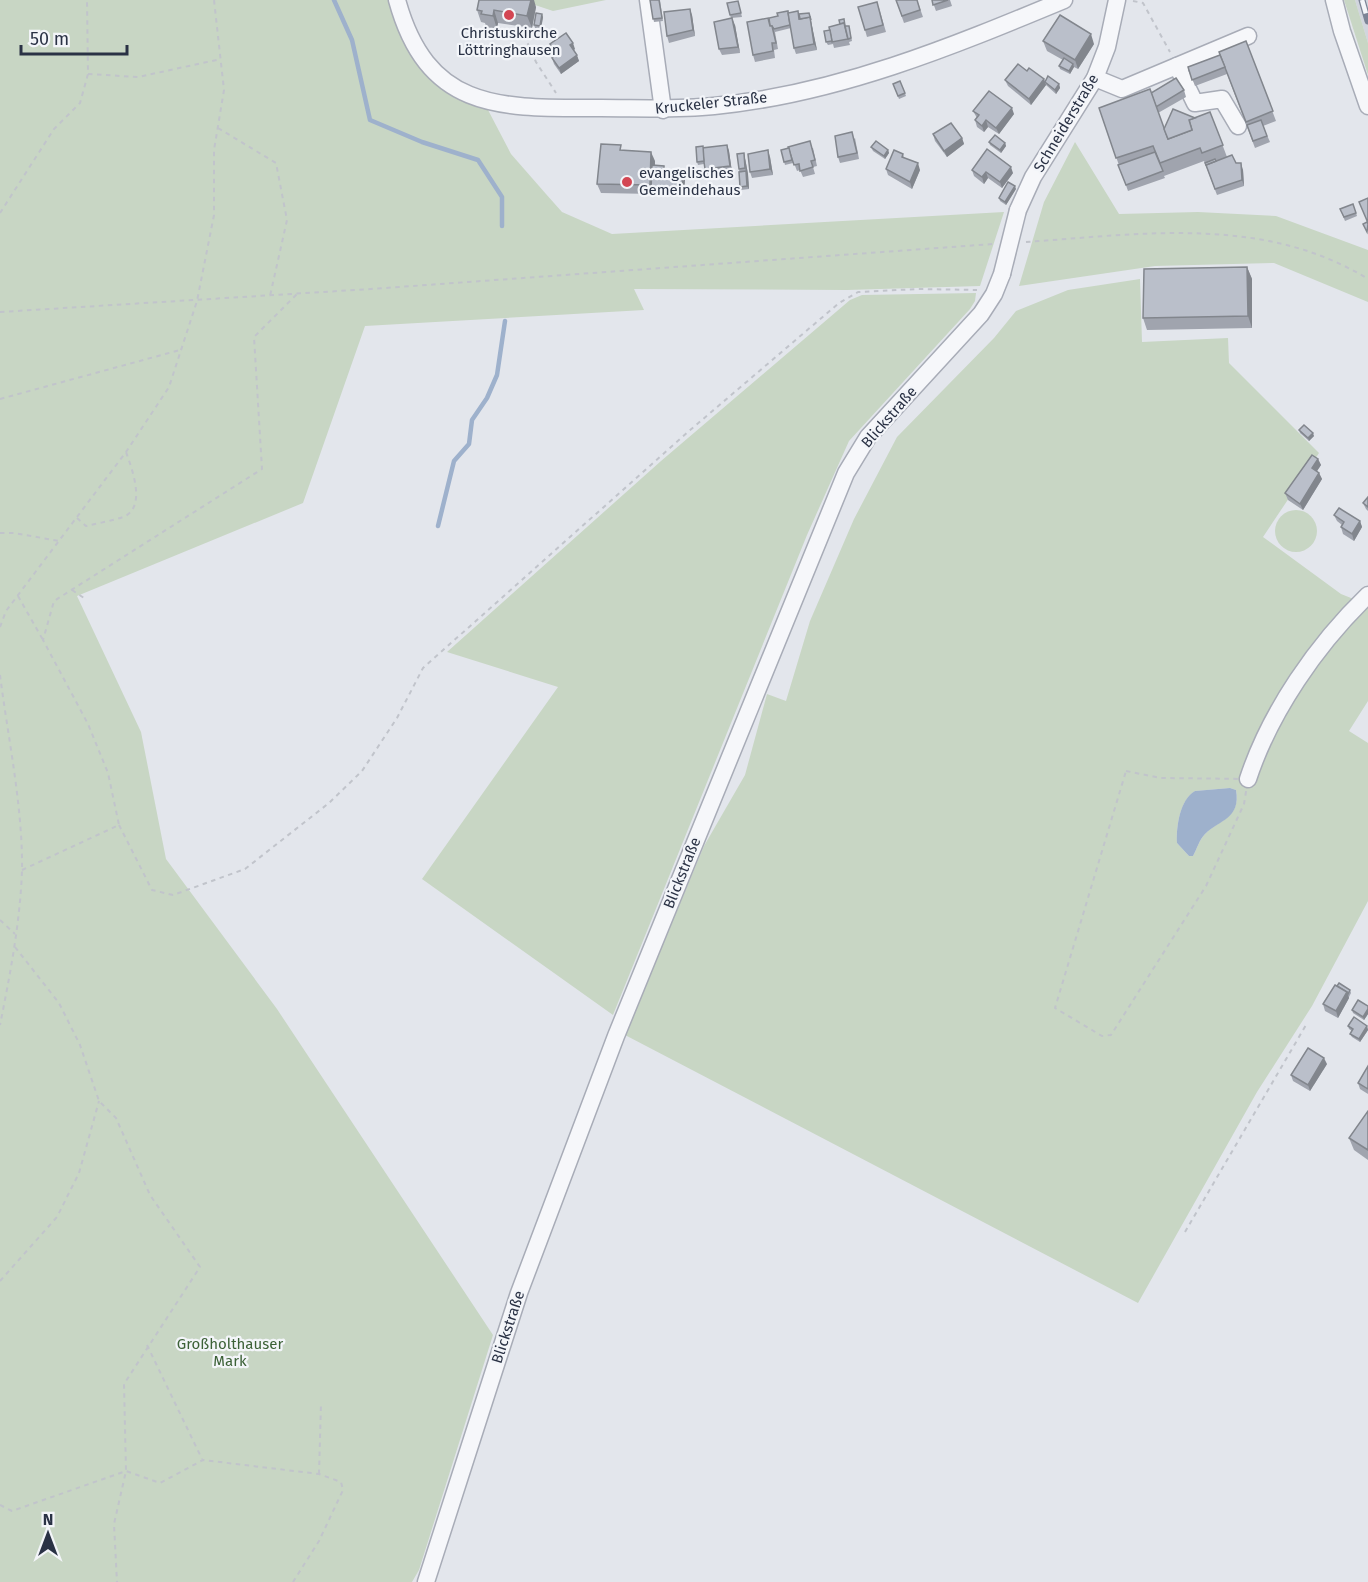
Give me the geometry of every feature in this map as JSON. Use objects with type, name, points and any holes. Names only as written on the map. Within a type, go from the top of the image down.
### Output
[{"type":"street","name":"Kruckeler Straße","points":[[397,0],[410,38],[422,59],[434,73],[457,90],[484,102],[562,108],[663,110],[765,99],[888,69],[1064,0]]},
{"type":"street","points":[[648,0],[663,110]]},
{"type":"street","name":"Schneiderstraße","points":[[1018,210],[1034,177],[1095,78],[1107,46],[1117,0]]},
{"type":"street","points":[[1334,0],[1342,31],[1368,106]]},
{"type":"street","points":[[1095,78],[1122,89],[1248,36]]},
{"type":"street","points":[[1177,66],[1195,103],[1222,99],[1238,126]]},
{"type":"street","name":"Blickstraße","points":[[426,1582],[519,1293],[561,1181],[633,993],[846,473],[868,437],[970,327],[994,294],[1002,274],[1018,210]]},
{"type":"street","points":[[1248,779],[1254,760],[1276,717],[1301,677],[1341,624],[1368,595]]},
{"type":"path","points":[[0,213],[54,129],[80,103],[88,74],[87,0]]},
{"type":"path","points":[[0,627],[6,611],[126,452],[169,387],[197,301],[214,215],[214,150],[224,90],[214,0]]},
{"type":"path","points":[[1130,0],[1143,3],[1177,66]]},
{"type":"path","points":[[524,35],[536,62],[558,99]]},
{"type":"path","points":[[88,74],[138,77],[221,59]]},
{"type":"path","points":[[218,128],[276,163],[287,220],[270,296]]},
{"type":"path","points":[[1021,242],[1188,231],[1263,238],[1314,252],[1368,279]]},
{"type":"path","points":[[0,312],[197,301],[998,244]]},
{"type":"path","points":[[18,596],[88,724],[108,773],[119,825],[152,890],[172,895],[245,869],[329,803],[362,771],[397,717],[423,668],[689,431],[839,303],[858,292],[918,289],[977,290],[994,294]]},
{"type":"path","points":[[43,640],[54,601],[262,469],[254,337],[297,294]]},
{"type":"path","points":[[0,399],[180,350]]},
{"type":"path","points":[[77,518],[86,526],[126,516],[135,505],[135,478],[126,452]]},
{"type":"path","points":[[0,533],[14,533],[59,541]]},
{"type":"path","points":[[72,590],[84,598]]},
{"type":"path","points":[[0,675],[18,818],[22,870],[15,947],[0,1026]]},
{"type":"path","points":[[1126,771],[1161,778],[1248,779],[1244,804],[1206,886],[1111,1035],[1102,1036],[1055,1011],[1126,771]]},
{"type":"path","points":[[22,870],[119,825]]},
{"type":"path","points":[[0,920],[16,936]]},
{"type":"path","points":[[15,947],[59,1003],[80,1045],[99,1101],[116,1118],[150,1195],[200,1268],[147,1345],[124,1384],[126,1471],[114,1524],[117,1582]]},
{"type":"path","points":[[1185,1232],[1306,1025]]},
{"type":"path","points":[[0,1281],[57,1217],[79,1173],[99,1101]]},
{"type":"path","points":[[147,1345],[203,1460]]},
{"type":"path","points":[[319,1474],[321,1403]]},
{"type":"path","points":[[0,1505],[12,1511],[126,1471],[160,1484],[203,1460],[319,1474],[341,1482],[344,1490],[319,1541],[293,1582]]},
{"type":"shaded area","points":[[1355,0],[1368,0],[1368,43]]},
{"type":"green space","name":"Großholthauser Mark","points":[[0,0],[393,0],[406,39],[487,108],[511,154],[562,212],[612,234],[1004,212],[980,286],[847,290],[634,289],[644,310],[365,326],[303,503],[77,596],[141,732],[166,859],[277,1009],[493,1335],[419,1570],[412,1582],[0,1582]]},
{"type":"green space","points":[[520,0],[606,0],[553,11]]},
{"type":"green space","points":[[1344,0],[1355,0],[1368,43],[1368,75]]},
{"type":"green space","points":[[1075,142],[1119,214],[1198,212],[1276,216],[1368,250],[1368,302],[1274,263],[1155,266],[1019,286],[1044,202]]},
{"type":"green space","points":[[1140,279],[1142,342],[1228,338],[1229,363],[1319,453],[1263,537],[1341,594],[1356,600],[1368,599],[1368,701],[1349,731],[1368,743],[1368,901],[1312,1006],[1257,1092],[1138,1303],[625,1035],[704,846],[745,775],[767,694],[786,701],[810,621],[854,519],[897,437],[994,338],[1016,311],[1068,290]],"holes":[[[1230,788],[1236,790],[1237,799],[1232,813],[1205,834],[1193,856],[1189,856],[1177,843],[1177,829],[1182,807],[1190,795],[1195,791]]]},
{"type":"green space","points":[[976,293],[975,301],[970,309],[849,441],[807,535],[613,1015],[422,879],[558,687],[447,652],[661,461],[850,300],[862,295]]},
{"type":"green space","points":[[1296,510],[1311,516],[1317,531],[1311,546],[1296,552],[1281,546],[1275,531],[1281,516]]},
{"type":"water","points":[[1230,788],[1236,790],[1237,800],[1232,813],[1205,834],[1193,856],[1189,856],[1177,843],[1178,822],[1186,800],[1195,791]]},
{"type":"building","points":[[479,0],[531,0],[527,16],[494,10],[493,16],[481,14],[482,11],[477,10]]},
{"type":"building","points":[[650,0],[659,0],[662,18],[653,19]]},
{"type":"building","points":[[896,0],[917,0],[920,10],[902,16]]},
{"type":"building","points":[[932,0],[948,0],[933,5]]},
{"type":"building","points":[[738,1],[741,13],[730,15],[727,3]]},
{"type":"building","points":[[877,2],[883,25],[865,30],[858,7]]},
{"type":"building","points":[[690,9],[693,30],[667,36],[664,12]]},
{"type":"building","points":[[788,11],[790,25],[774,29],[770,26],[769,18],[778,16],[777,13]]},
{"type":"building","points":[[798,11],[799,19],[810,17],[814,44],[794,48],[788,13]]},
{"type":"building","points":[[536,13],[542,14],[540,26],[534,25]]},
{"type":"building","points":[[809,13],[811,20],[810,17],[800,19],[799,14]]},
{"type":"building","points":[[1060,15],[1091,34],[1075,60],[1043,41]]},
{"type":"building","points":[[732,18],[738,47],[719,49],[714,22]]},
{"type":"building","points":[[768,18],[776,43],[772,43],[773,51],[753,55],[747,22]]},
{"type":"building","points":[[844,23],[848,39],[832,42],[829,27]]},
{"type":"building","points":[[845,26],[849,26],[851,38],[848,39]]},
{"type":"building","points":[[830,30],[832,41],[826,42],[824,31]]},
{"type":"building","points":[[566,33],[577,55],[559,68],[552,58],[557,54],[550,44]]},
{"type":"building","points":[[1246,41],[1273,111],[1246,122],[1219,52]]},
{"type":"building","points":[[1220,55],[1225,67],[1192,80],[1188,67]]},
{"type":"building","points":[[1064,58],[1073,64],[1069,71],[1059,66]]},
{"type":"building","points":[[1018,64],[1027,71],[1029,68],[1044,79],[1029,99],[1005,80]]},
{"type":"building","points":[[1048,76],[1059,84],[1055,90],[1045,82]]},
{"type":"building","points":[[1176,78],[1184,90],[1156,107],[1151,93]]},
{"type":"building","points":[[900,81],[905,93],[898,96],[893,84]]},
{"type":"building","points":[[1150,89],[1168,139],[1192,130],[1189,120],[1210,112],[1223,145],[1202,153],[1200,148],[1160,163],[1153,146],[1116,158],[1099,108]]},
{"type":"building","points":[[989,91],[1012,108],[996,128],[986,120],[982,126],[975,120],[979,115],[973,111]]},
{"type":"building","points":[[1173,109],[1195,118],[1189,120],[1192,130],[1168,139],[1164,129]]},
{"type":"building","points":[[1261,120],[1267,136],[1253,141],[1247,125]]},
{"type":"building","points":[[951,123],[962,138],[944,151],[933,134]]},
{"type":"building","points":[[852,132],[857,153],[838,157],[835,136]]},
{"type":"building","points":[[995,135],[1005,143],[1000,150],[989,142]]},
{"type":"building","points":[[810,141],[815,160],[811,161],[813,167],[800,171],[799,164],[794,165],[788,147]]},
{"type":"building","points":[[876,141],[888,150],[884,156],[871,147]]},
{"type":"building","name":"evangelisches Gemeindehaus","points":[[601,144],[621,145],[620,150],[651,152],[650,185],[597,184]]},
{"type":"building","points":[[727,145],[730,166],[705,169],[702,148]]},
{"type":"building","points":[[703,146],[704,161],[697,162],[696,147]]},
{"type":"building","points":[[789,148],[792,160],[784,162],[781,150]]},
{"type":"building","points":[[987,149],[1011,167],[1000,182],[986,172],[982,177],[972,170]]},
{"type":"building","points":[[768,150],[770,169],[750,172],[748,154]]},
{"type":"building","points":[[894,150],[903,154],[902,157],[918,163],[910,182],[886,169]]},
{"type":"building","points":[[1155,152],[1163,171],[1126,185],[1118,165]]},
{"type":"building","points":[[744,153],[745,168],[739,169],[737,154]]},
{"type":"building","points":[[1232,155],[1236,163],[1241,163],[1242,180],[1215,189],[1206,165]]},
{"type":"building","points":[[1215,159],[1216,161],[1206,165],[1205,163]]},
{"type":"building","points":[[652,165],[664,166],[664,172],[683,172],[682,190],[651,189]]},
{"type":"building","points":[[746,171],[747,186],[740,187],[739,172]]},
{"type":"building","points":[[1008,182],[1015,186],[1005,202],[999,198]]},
{"type":"building","points":[[1368,198],[1368,223],[1359,202]]},
{"type":"building","points":[[1353,204],[1356,213],[1344,217],[1340,209]]},
{"type":"building","points":[[1367,222],[1368,224],[1367,232],[1363,224]]},
{"type":"building","points":[[1247,267],[1248,316],[1143,318],[1144,269]]},
{"type":"building","points":[[1304,425],[1313,433],[1308,438],[1299,430]]},
{"type":"building","points":[[1312,455],[1318,459],[1312,468],[1319,473],[1300,504],[1285,493]]},
{"type":"building","points":[[1368,497],[1368,507],[1363,503]]},
{"type":"building","points":[[1339,508],[1360,521],[1352,534],[1341,527],[1344,522],[1334,515]]},
{"type":"building","points":[[1339,983],[1350,990],[1348,994],[1337,986]]},
{"type":"building","points":[[1335,985],[1347,992],[1336,1011],[1323,1004]]},
{"type":"building","points":[[1358,1000],[1368,1006],[1363,1017],[1352,1010]]},
{"type":"building","points":[[1354,1017],[1367,1026],[1359,1039],[1350,1034],[1353,1029],[1348,1026]]},
{"type":"building","points":[[1308,1048],[1324,1058],[1308,1085],[1291,1075]]},
{"type":"building","points":[[1368,1066],[1368,1089],[1358,1083]]},
{"type":"building","points":[[1368,1111],[1368,1150],[1349,1138]]},
{"type":"waterway","points":[[334,0],[352,40],[370,120],[422,142],[478,160],[502,197],[502,226]]},
{"type":"waterway","points":[[438,526],[454,461],[469,444],[472,420],[487,398],[497,375],[505,321]]},
{"type":"railway","points":[[1362,0],[1368,21]]},
{"type":"place","name":"Christuskirche Löttringhausen","points":[[509,15]]},
{"type":"place","name":"evangelisches Gemeindehaus","points":[[627,182]]}]
